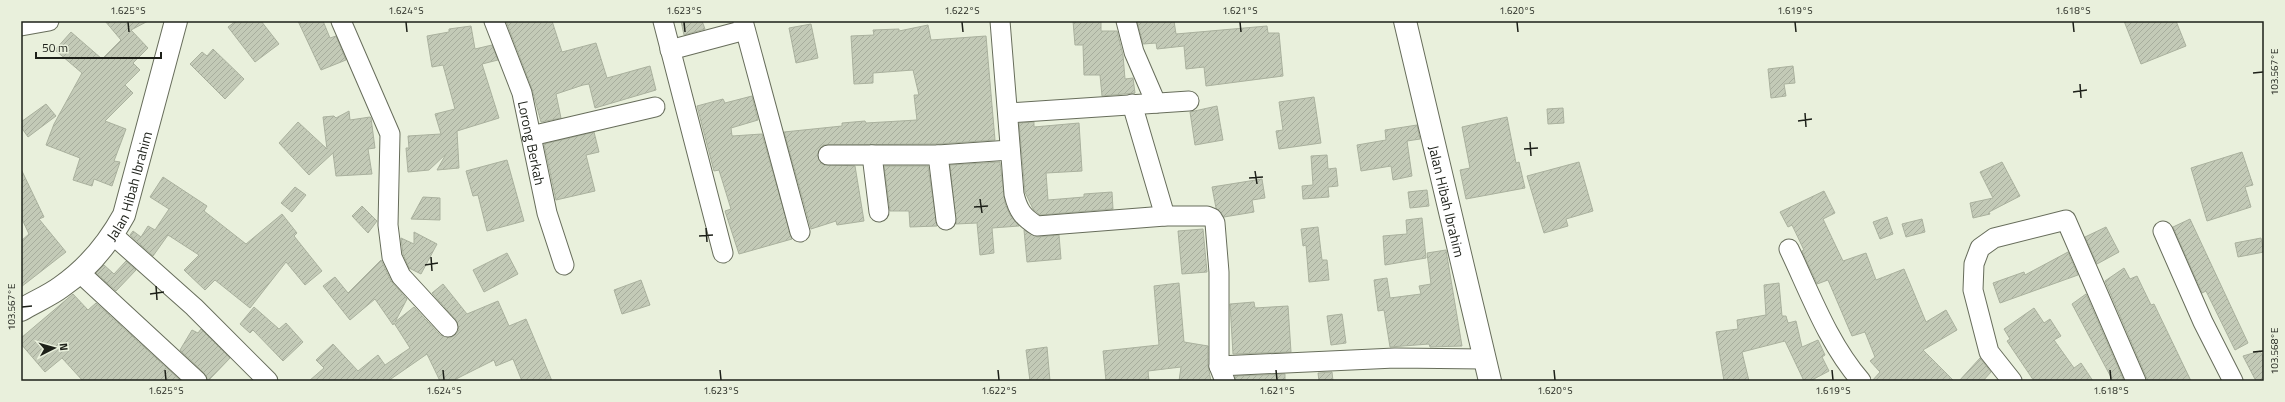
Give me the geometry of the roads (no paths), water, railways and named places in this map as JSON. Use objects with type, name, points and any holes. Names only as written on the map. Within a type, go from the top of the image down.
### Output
[{"type":"street","points":[[21,26],[49,21]]},
{"type":"street","name":"Jalan Hibah Ibrahim","points":[[21,310],[62,287],[79,272],[113,235],[124,216],[176,21]]},
{"type":"street","points":[[341,21],[390,134],[388,225],[392,257],[401,276],[448,327]]},
{"type":"street","name":"Lorong Berkah","points":[[494,21],[522,93],[547,214],[564,265]]},
{"type":"street","points":[[663,21],[723,253]]},
{"type":"street","points":[[1000,21],[1010,150],[1017,207],[1023,218],[1037,226],[1165,216],[1207,216],[1212,218],[1215,223],[1219,272],[1222,374],[1395,358],[1484,359]]},
{"type":"street","points":[[1126,21],[1134,52],[1156,103]]},
{"type":"street","name":"Jalan Hibah Ibrahim","points":[[1406,21],[1490,381]]},
{"type":"street","points":[[670,50],[744,26],[800,232]]},
{"type":"street","points":[[1008,113],[1189,101]]},
{"type":"street","points":[[1132,104],[1165,216]]},
{"type":"street","points":[[531,136],[655,107]]},
{"type":"street","points":[[828,155],[938,155],[1010,150]]},
{"type":"street","points":[[872,155],[879,212]]},
{"type":"street","points":[[938,155],[946,220]]},
{"type":"street","points":[[2012,381],[1988,352],[1972,290],[1974,264],[1980,248],[1994,238],[2066,220],[2136,381]]},
{"type":"street","points":[[2163,231],[2203,322],[2233,381]]},
{"type":"street","points":[[113,235],[194,307],[268,381]]},
{"type":"street","points":[[1789,249],[1831,336],[1849,366],[1861,381]]},
{"type":"street","points":[[79,272],[197,381]]}]
